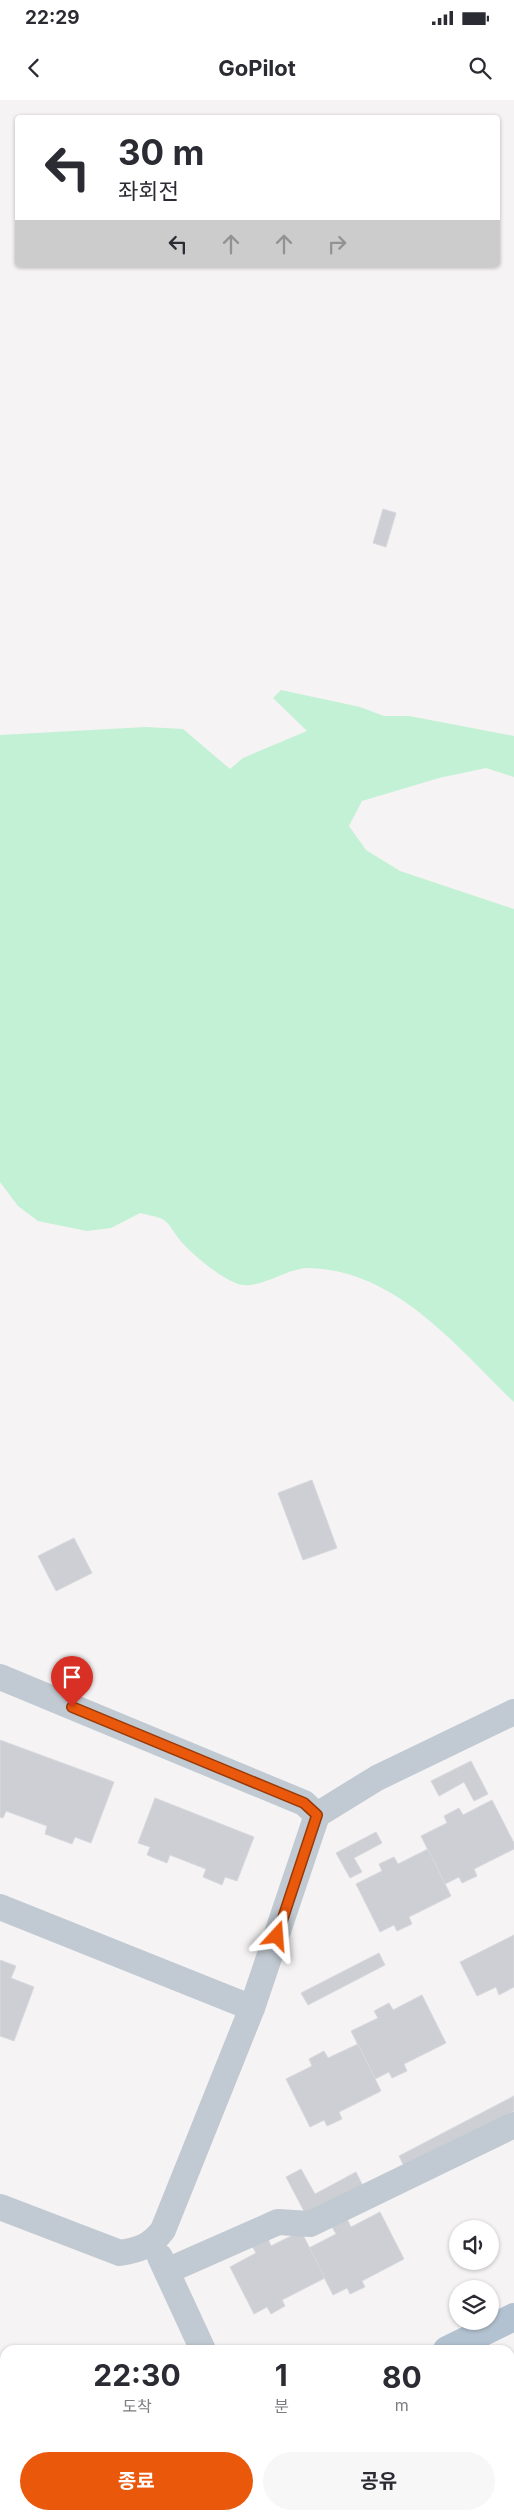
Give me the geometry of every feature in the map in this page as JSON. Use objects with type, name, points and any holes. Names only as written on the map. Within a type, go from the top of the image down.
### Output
[{"type":"main road","points":[[457,2345],[514,2317]]},
{"type":"street","points":[[0,1678],[304,1803],[317,1815]]},
{"type":"street","points":[[0,2208],[120,2253],[137,2250],[154,2243],[166,2221],[252,2008],[317,1815],[377,1778],[514,1712]]},
{"type":"street","points":[[0,1907],[252,2008]]},
{"type":"street","points":[[167,2272],[278,2222],[310,2224],[514,2125]]},
{"type":"street","points":[[154,2243],[201,2345]]},
{"type":"green space","points":[[281,690],[360,707],[384,716],[409,716],[514,736],[514,777],[486,768],[439,778],[362,801],[349,826],[366,850],[400,871],[514,909],[514,1402],[423,1315],[397,1297],[370,1282],[340,1272],[309,1268],[294,1271],[260,1283],[243,1285],[227,1279],[200,1259],[184,1245],[165,1220],[140,1213],[111,1228],[87,1231],[38,1221],[18,1206],[0,1182],[0,735],[146,727],[183,729],[230,769],[243,758],[307,731],[273,698]]},
{"type":"building","points":[[383,509],[396,513],[386,547],[373,543]]},
{"type":"building","points":[[312,1480],[337,1548],[303,1560],[278,1493]]},
{"type":"building","points":[[74,1538],[92,1573],[56,1591],[38,1556]]},
{"type":"building","points":[[0,1740],[114,1782],[91,1843],[75,1837],[72,1844],[45,1834],[47,1826],[6,1811],[3,1818],[0,1817]]},
{"type":"building","points":[[471,1761],[488,1794],[474,1801],[464,1782],[439,1796],[431,1781]]},
{"type":"building","points":[[155,1798],[254,1837],[237,1881],[225,1877],[222,1885],[203,1877],[206,1869],[170,1855],[167,1863],[147,1855],[150,1847],[138,1843]]},
{"type":"building","points":[[492,1800],[514,1843],[514,1849],[474,1869],[477,1876],[462,1883],[459,1877],[445,1884],[421,1836],[447,1823],[444,1816],[459,1808],[463,1815]]},
{"type":"building","points":[[376,1832],[382,1843],[354,1858],[362,1872],[350,1878],[336,1853]]},
{"type":"building","points":[[428,1849],[451,1896],[409,1917],[412,1924],[397,1931],[394,1925],[380,1932],[356,1884],[382,1871],[379,1864],[394,1857],[398,1864]]},
{"type":"building","points":[[514,1935],[514,1987],[499,1995],[496,1987],[477,1996],[460,1962]]},
{"type":"building","points":[[379,1953],[385,1965],[308,2005],[301,1993]]},
{"type":"building","points":[[0,1960],[16,1966],[11,1978],[34,1987],[14,2041],[0,2036]]},
{"type":"building","points":[[422,1995],[446,2043],[404,2064],[407,2071],[392,2078],[389,2072],[375,2079],[351,2031],[378,2018],[374,2011],[389,2003],[393,2010]]},
{"type":"building","points":[[358,2044],[381,2091],[339,2112],[342,2119],[327,2126],[324,2120],[310,2127],[286,2079],[312,2066],[309,2059],[324,2051],[328,2058]]},
{"type":"building","points":[[514,2096],[514,2111],[405,2168],[399,2156]]},
{"type":"building","points":[[301,2169],[315,2194],[356,2172],[363,2186],[306,2215],[286,2177]]},
{"type":"building","points":[[380,2212],[404,2259],[362,2281],[365,2287],[350,2294],[347,2288],[333,2295],[309,2248],[336,2234],[332,2227],[347,2219],[351,2227]]},
{"type":"building","points":[[301,2231],[325,2278],[282,2300],[285,2306],[271,2314],[267,2307],[254,2314],[230,2267],[256,2253],[252,2246],[268,2239],[271,2246]]},
{"type":"route","points":[[72,1707],[304,1803],[317,1815],[277,1936]]}]
